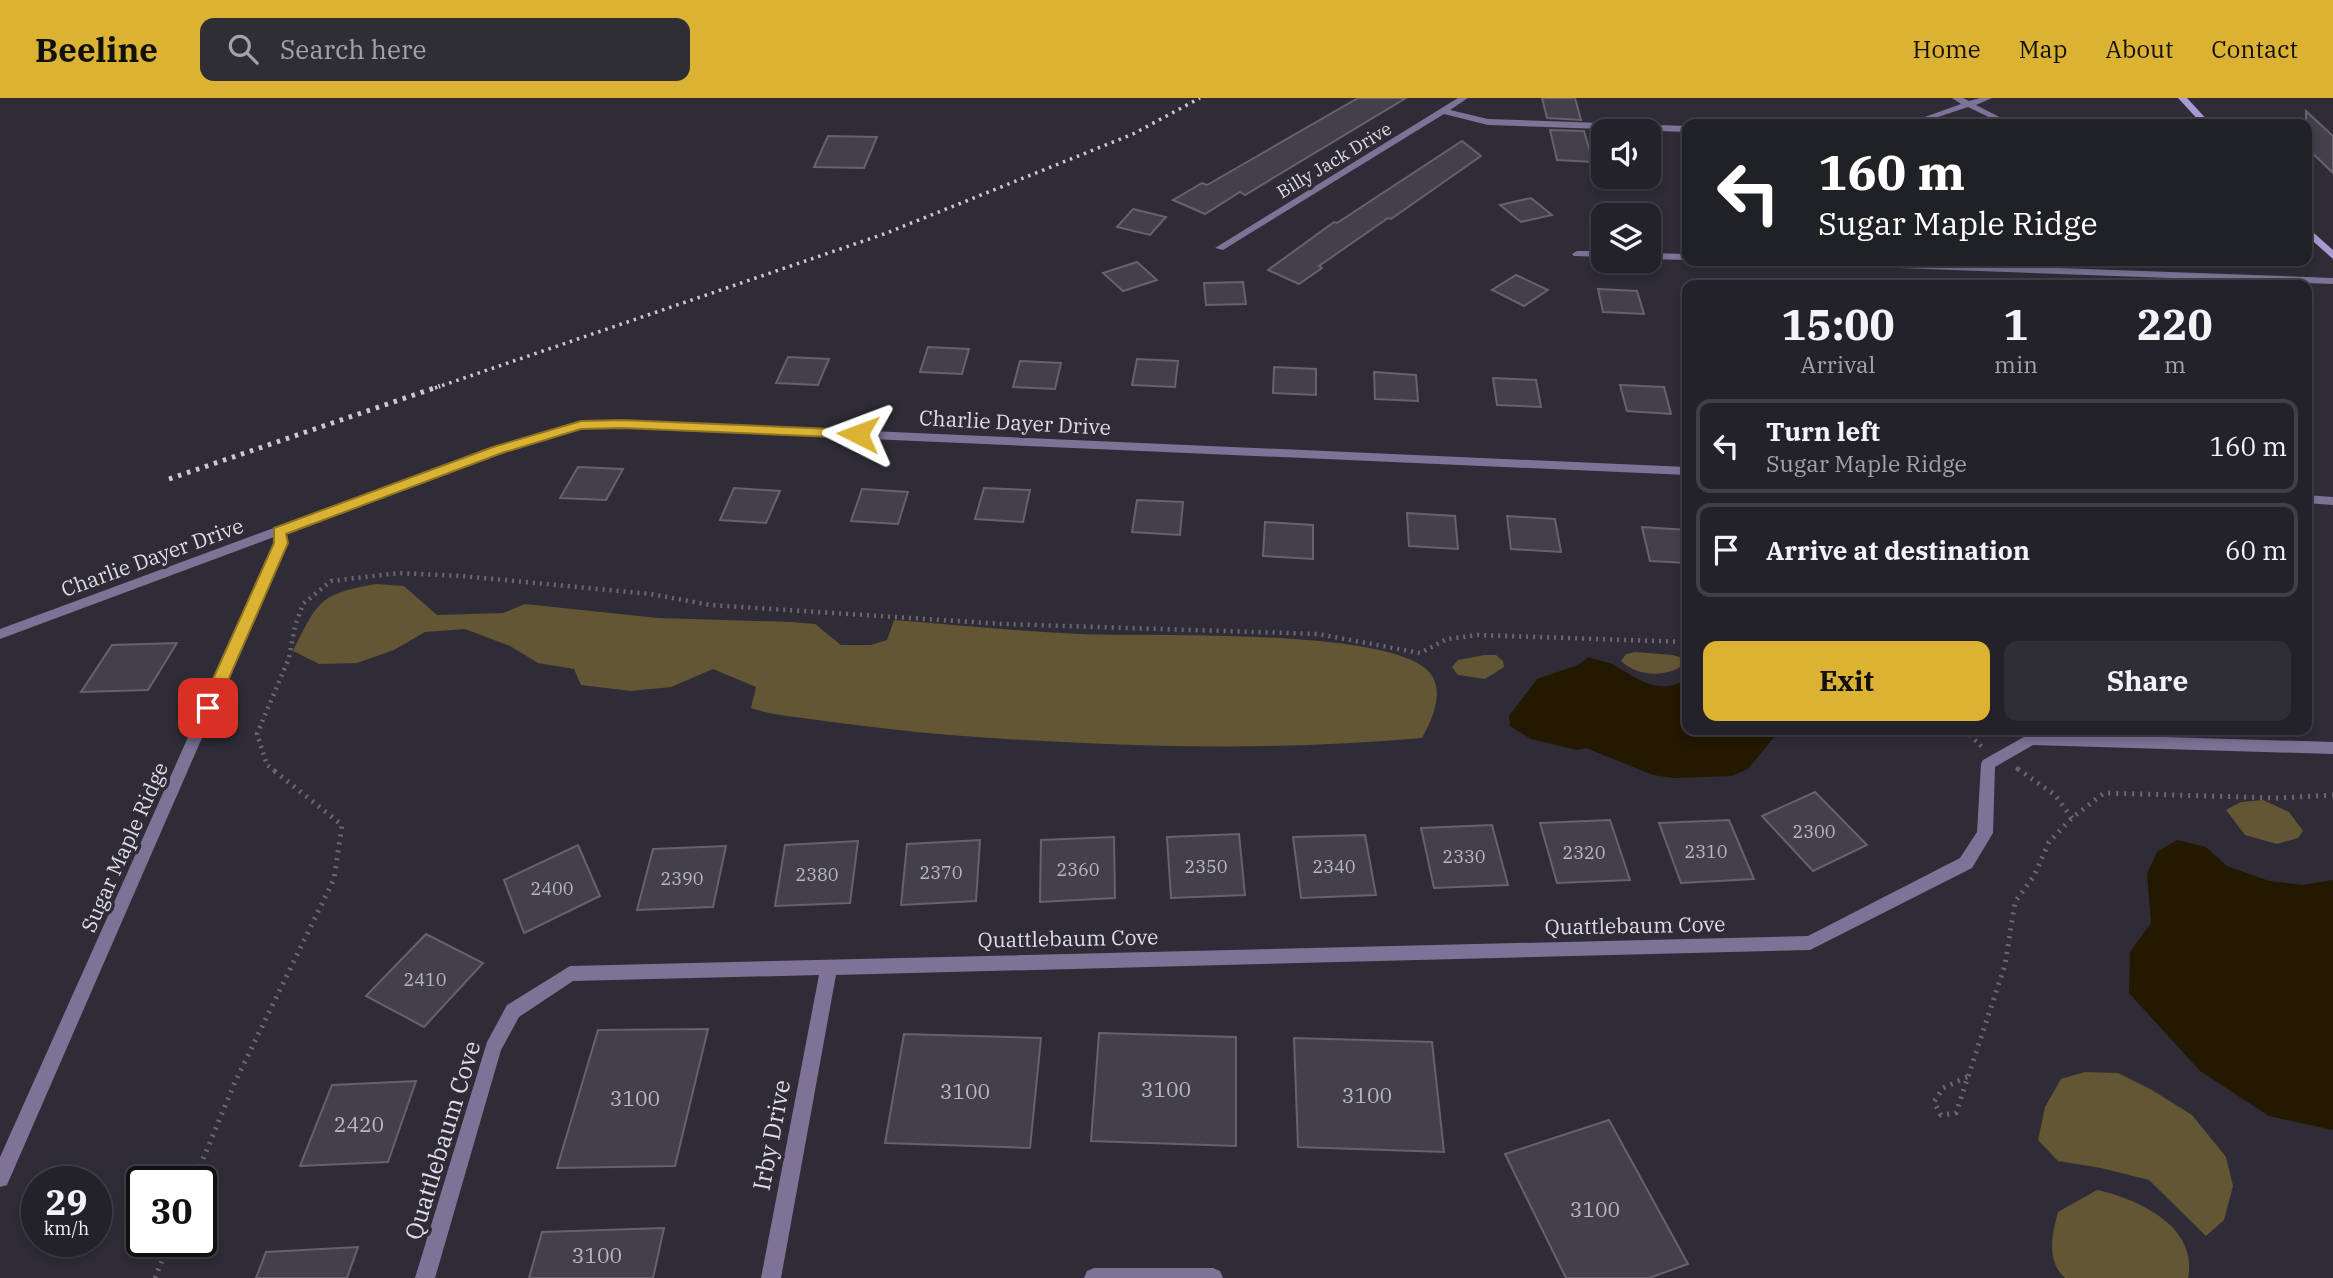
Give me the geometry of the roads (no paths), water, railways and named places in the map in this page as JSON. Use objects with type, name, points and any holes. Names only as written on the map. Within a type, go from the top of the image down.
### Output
[{"type":"street","name":"Billy Jack Drive","points":[[1220,248],[1464,98]]},
{"type":"street","points":[[1955,98],[1999,119]]},
{"type":"street","points":[[1924,119],[1988,98]]},
{"type":"street","points":[[2182,98],[2202,119]]},
{"type":"street","points":[[1444,111],[1488,122],[1682,129]]},
{"type":"street","points":[[2312,235],[2333,256]]},
{"type":"street","points":[[1577,254],[1591,254]]},
{"type":"street","points":[[1661,256],[1682,257]]},
{"type":"street","points":[[1982,266],[2309,280]]},
{"type":"street","points":[[2156,266],[2163,274]]},
{"type":"street","points":[[2312,280],[2333,281]]},
{"type":"street","name":"Charlie Dayer Drive","points":[[0,634],[540,435],[581,425],[608,424],[1682,471]]},
{"type":"street","points":[[2312,499],[2333,500]]},
{"type":"street","name":"Sugar Maple Ridge","points":[[0,1178],[281,543],[279,532]]},
{"type":"street","name":"Quattlebaum Cove","points":[[425,1278],[493,1048],[513,1012],[570,974],[1810,943],[1966,863],[1985,833],[1988,765],[2031,739],[2333,748]]},
{"type":"street","name":"Irby Drive","points":[[771,1278],[829,967]]},
{"type":"street","points":[[1094,1278],[1213,1278]]},
{"type":"railway","points":[[435,388],[884,234],[1133,134],[1200,98]]},
{"type":"railway","points":[[169,479],[440,386]]}]
